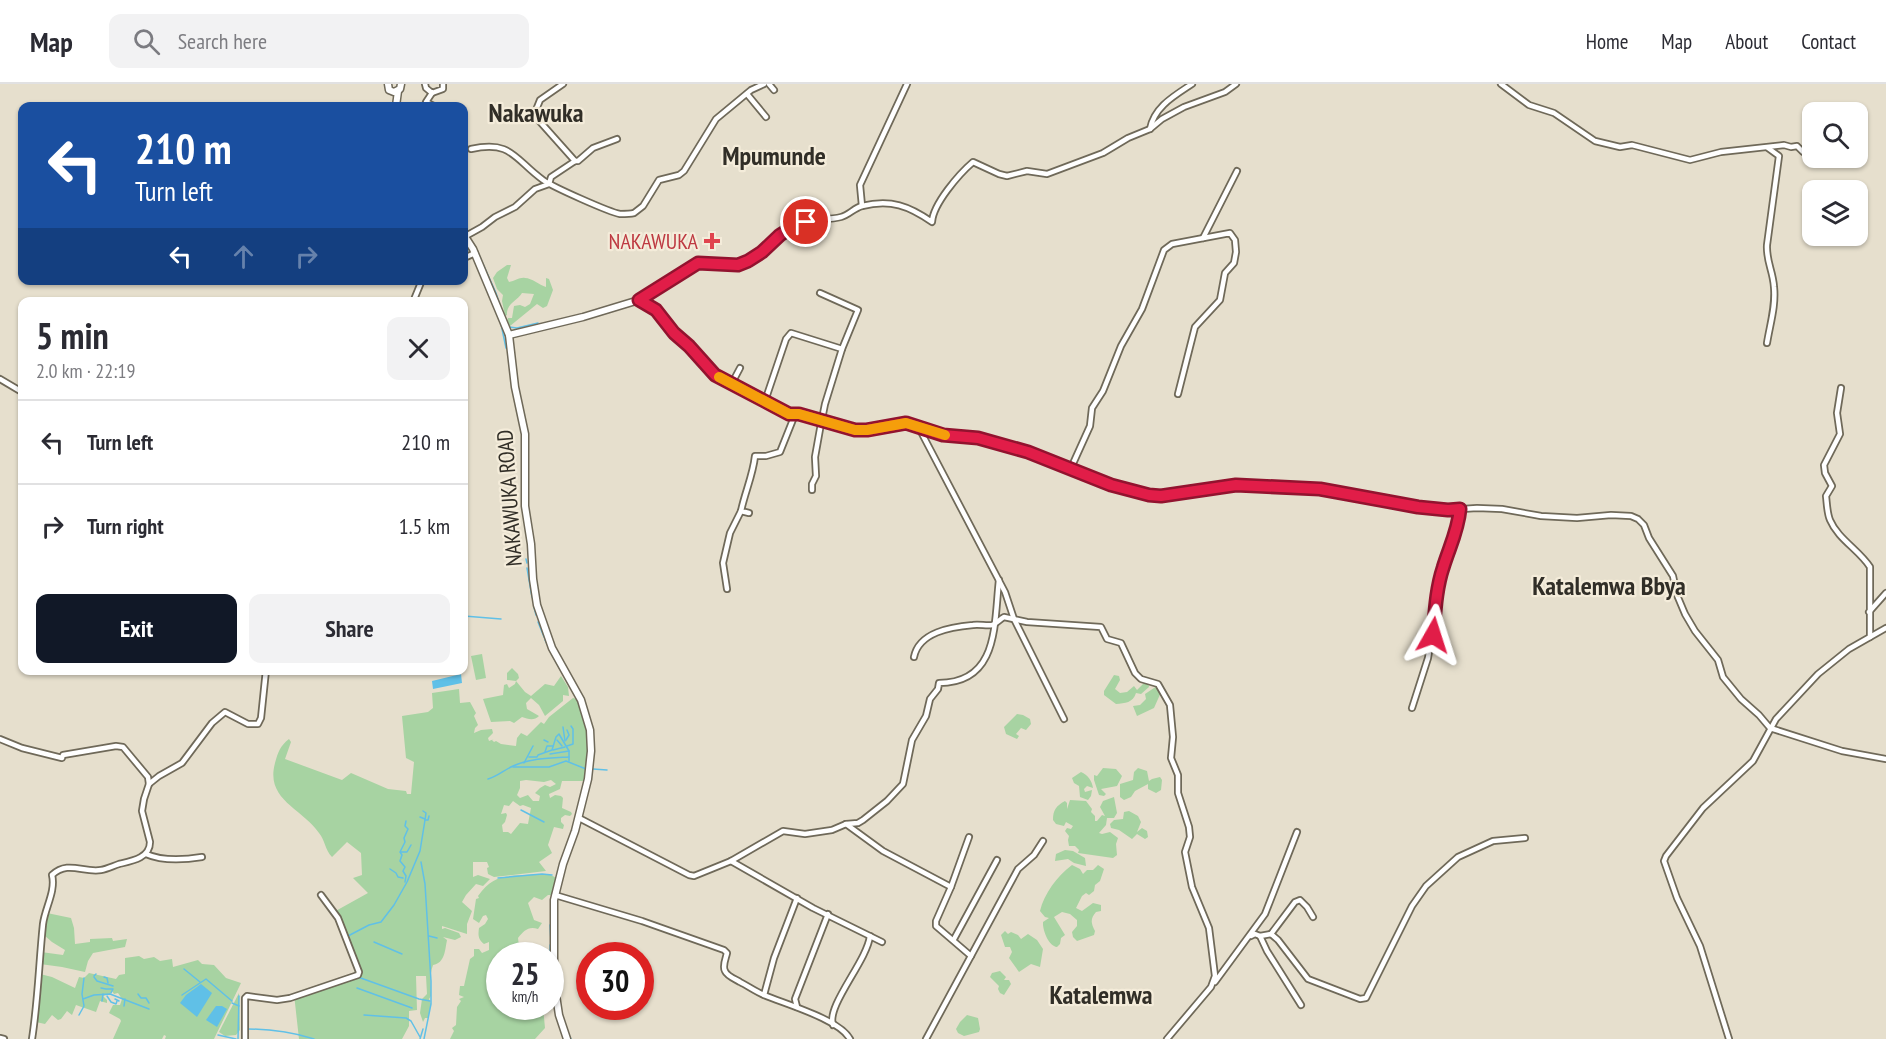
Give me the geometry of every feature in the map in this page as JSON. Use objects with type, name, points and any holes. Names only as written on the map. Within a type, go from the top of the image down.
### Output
[{"type":"main road","points":[[382,84],[392,89],[401,84]]},
{"type":"main road","name":"NAKAWUKA ROAD","points":[[468,242],[475,253],[509,335],[515,387],[525,434],[525,506],[531,544],[532,579],[537,605],[552,648],[581,699],[590,730],[590,763],[579,818],[555,895],[552,926],[553,977],[558,1015],[567,1039]]},
{"type":"main road","points":[[509,335],[583,317],[639,300],[656,310],[674,333],[715,375],[789,414],[799,414],[855,430],[879,429],[897,424],[917,426],[943,435],[978,438],[1000,443],[1071,468],[1111,485],[1149,495],[1161,496],[1236,485]]},
{"type":"street","points":[[425,84],[432,93]]},
{"type":"street","points":[[426,102],[432,93],[443,89],[443,84]]},
{"type":"street","points":[[563,84],[540,100],[534,115],[575,161]]},
{"type":"street","points":[[747,84],[749,92],[766,117]]},
{"type":"street","points":[[471,149],[488,146],[504,148],[549,184],[613,212],[634,213],[643,206],[659,180],[675,177],[684,171],[716,119],[749,92],[764,84]]},
{"type":"street","points":[[770,84],[774,90]]},
{"type":"street","points":[[862,206],[860,184],[907,84]]},
{"type":"street","points":[[1150,129],[1152,118],[1161,107],[1192,84]]},
{"type":"street","points":[[639,300],[698,263],[738,265],[762,252],[780,235],[799,223],[841,217],[862,206],[886,203],[901,205],[913,209],[932,222],[932,214],[941,199],[973,162],[1007,176],[1027,171],[1047,174],[1063,166],[1098,155],[1150,129],[1161,119],[1225,92],[1236,84]]},
{"type":"street","points":[[1501,84],[1529,105],[1554,113],[1595,141],[1620,147],[1632,145],[1690,160],[1721,152],[1784,145],[1797,146],[1802,151]]},
{"type":"street","points":[[549,184],[551,177],[575,161],[579,161],[603,143],[617,139]]},
{"type":"street","points":[[1767,343],[1775,299],[1774,284],[1766,258],[1779,156],[1768,148]]},
{"type":"street","points":[[1203,238],[1237,171]]},
{"type":"street","points":[[468,234],[515,207],[536,189],[549,184]]},
{"type":"street","points":[[1071,468],[1090,426],[1092,408],[1103,391],[1121,346],[1142,309],[1164,250],[1172,244],[1230,233],[1234,240],[1234,263],[1225,273],[1220,300],[1195,327],[1178,394]]},
{"type":"street","points":[[468,256],[475,253]]},
{"type":"street","points":[[812,490],[816,476],[815,457],[822,422],[842,349],[858,310],[820,292]]},
{"type":"street","points":[[765,401],[786,339],[791,333],[842,349]]},
{"type":"street","points":[[731,385],[740,368]]},
{"type":"street","points":[[0,379],[18,390]]},
{"type":"street","points":[[1841,388],[1837,412],[1840,434],[1824,465],[1825,473],[1832,486],[1826,496],[1830,519],[1837,532],[1870,567],[1869,637]]},
{"type":"street","points":[[727,589],[723,563],[730,534],[741,511],[753,473],[755,456],[780,452],[794,417],[789,414]]},
{"type":"street","points":[[917,426],[999,580],[1014,619],[1064,719]]},
{"type":"street","points":[[1236,485],[1320,489],[1418,507],[1448,510],[1502,509],[1541,516],[1577,518],[1631,516],[1644,525],[1673,576],[1677,595],[1685,614],[1718,660],[1723,677],[1770,728],[1842,751],[1886,759]]},
{"type":"street","points":[[1412,708],[1428,658],[1442,569],[1452,545],[1460,509]]},
{"type":"street","points":[[741,511],[749,513]]},
{"type":"street","points":[[579,818],[689,876],[731,861],[783,831],[805,834],[858,823],[887,801],[903,784],[912,741],[926,716],[930,699],[938,689],[939,683],[969,678],[978,670],[991,649],[999,580]]},
{"type":"street","points":[[1869,612],[1886,593]]},
{"type":"street","points":[[914,657],[919,643],[945,629],[971,625],[994,625],[1004,617],[1027,622],[1101,627],[1107,639],[1121,643],[1135,673],[1141,679],[1158,684],[1170,705],[1173,738],[1170,754],[1178,775],[1178,793],[1189,827],[1190,837],[1185,852],[1189,874],[1211,937],[1210,946],[1215,976],[1211,987]]},
{"type":"street","points":[[1729,1039],[1700,946],[1677,898],[1664,861],[1703,808],[1753,761],[1776,719],[1818,674],[1849,649],[1886,628]]},
{"type":"street","points":[[32,1039],[44,921],[54,884],[52,875],[57,870],[68,867],[102,870],[133,861],[146,854],[150,842],[142,811],[150,784],[182,763],[212,723],[225,712],[248,724],[258,724],[261,718],[265,675]]},
{"type":"street","points":[[0,739],[22,748],[62,758],[63,755],[123,747],[148,777],[150,784]]},
{"type":"street","points":[[148,777],[159,776]]},
{"type":"street","points":[[846,824],[883,851],[951,887]]},
{"type":"street","points":[[1167,1039],[1211,987],[1265,914],[1297,832]]},
{"type":"street","points":[[969,837],[936,926],[954,939],[971,956]]},
{"type":"street","points":[[1271,934],[1308,979],[1360,999],[1366,998],[1412,906],[1426,886],[1458,856],[1493,841],[1525,838]]},
{"type":"street","points":[[926,1039],[1018,869],[1034,855],[1043,841]]},
{"type":"street","points":[[146,854],[157,858],[202,857]]},
{"type":"street","points":[[954,939],[997,860]]},
{"type":"street","points":[[731,861],[882,942]]},
{"type":"street","points":[[245,1039],[245,998],[247,996],[277,1000],[290,998],[358,975],[359,972],[338,918],[321,895]]},
{"type":"street","points":[[555,895],[724,950],[727,953],[725,973],[764,995],[788,1002],[833,1025],[850,1039]]},
{"type":"street","points":[[764,995],[774,958],[797,898]]},
{"type":"street","points":[[1249,937],[1255,934],[1260,936],[1271,934],[1295,902],[1300,900],[1312,917]]},
{"type":"street","points":[[797,1007],[795,999],[828,914]]},
{"type":"street","points":[[833,1025],[831,1018],[841,995],[868,949],[870,936]]},
{"type":"street","points":[[1260,936],[1301,1005]]},
{"type":"street","points":[[788,1002],[795,999]]},
{"type":"street","points":[[825,1021],[831,1018]]},
{"type":"green space","points":[[507,265],[511,265],[507,278],[509,282],[528,278],[546,287],[546,278],[549,279],[553,290],[547,306],[543,308],[537,304],[510,326],[507,322],[508,318],[512,318],[514,306],[525,307],[530,304],[534,294],[522,293],[510,305],[505,316],[503,295],[497,289],[493,278]]},
{"type":"green space","points":[[482,654],[486,678],[476,680],[471,656]]},
{"type":"green space","points":[[512,668],[518,674],[519,678],[516,681],[507,680],[507,673]]},
{"type":"green space","points":[[1114,675],[1119,676],[1120,680],[1115,689],[1120,693],[1127,692],[1134,686],[1137,690],[1143,684],[1148,683],[1149,687],[1141,694],[1136,693],[1131,701],[1116,704],[1104,695]]},
{"type":"green space","points":[[561,676],[568,687],[569,696],[563,695],[563,701],[545,716],[539,705],[531,698],[526,703],[527,709],[539,716],[537,718],[522,717],[514,723],[510,721],[491,722],[483,699],[503,695],[504,685],[507,684],[509,688],[516,681],[531,696],[545,684],[554,686]]},
{"type":"green space","points":[[1157,686],[1162,690],[1154,708],[1137,716],[1133,706],[1140,705],[1146,699],[1145,694]]},
{"type":"green space","points":[[459,689],[460,703],[470,702],[476,713],[474,716],[478,725],[474,733],[492,729],[493,733],[488,738],[489,741],[494,739],[492,740],[494,742],[516,746],[517,738],[521,733],[527,736],[541,722],[544,724],[549,717],[573,698],[577,699],[584,719],[587,739],[585,781],[562,781],[560,789],[549,794],[550,798],[555,795],[561,796],[563,798],[562,808],[572,814],[561,818],[563,829],[554,827],[548,845],[552,853],[539,862],[546,871],[494,877],[488,874],[487,862],[473,862],[473,877],[478,875],[490,879],[483,886],[476,884],[462,902],[472,911],[467,924],[467,934],[442,926],[442,929],[459,933],[461,937],[455,940],[443,937],[447,940],[444,956],[440,962],[433,965],[431,973],[429,999],[431,1004],[428,1018],[425,1018],[423,1022],[420,1013],[422,999],[427,994],[426,976],[416,976],[417,1010],[409,1011],[409,1026],[402,1039],[299,1039],[294,994],[352,976],[356,969],[332,913],[368,893],[353,878],[362,875],[361,853],[347,842],[332,857],[312,824],[280,795],[273,776],[278,752],[289,739],[291,742],[285,759],[342,780],[351,773],[388,789],[406,791],[407,794],[411,794],[414,762],[406,758],[402,716],[428,712],[433,708],[432,693]],"holes":[[[551,780],[556,784],[540,788],[535,793],[540,796],[539,801],[533,801],[528,795],[520,798],[517,795],[520,781],[544,782]],[[513,801],[520,806],[531,808],[528,824],[520,823],[511,834],[503,832],[502,825],[507,815],[506,813],[501,814],[504,805],[509,806]]]},
{"type":"green space","points":[[1017,714],[1030,719],[1031,724],[1026,730],[1021,728],[1016,734],[1019,736],[1017,739],[1006,734],[1004,727]]},
{"type":"green space","points":[[1103,768],[1116,769],[1122,776],[1117,786],[1101,789],[1106,794],[1104,796],[1099,795],[1094,780],[1094,775],[1097,776]]},
{"type":"green space","points":[[1138,768],[1147,771],[1149,781],[1160,777],[1161,790],[1156,793],[1148,789],[1148,784],[1124,800],[1120,797],[1120,784],[1133,780],[1134,772]]},
{"type":"green space","points":[[1081,772],[1091,781],[1093,788],[1087,786],[1084,789],[1085,792],[1092,790],[1088,800],[1080,797],[1079,786],[1072,778]]},
{"type":"green space","points":[[1114,797],[1117,813],[1114,818],[1107,818],[1106,825],[1099,833],[1110,832],[1118,838],[1117,855],[1113,858],[1078,853],[1079,850],[1075,846],[1069,846],[1069,836],[1065,831],[1073,826],[1066,822],[1064,826],[1056,824],[1053,820],[1056,809],[1065,801],[1067,809],[1070,800],[1086,801],[1097,821],[1102,815],[1105,816],[1100,807],[1103,801]]},
{"type":"green space","points":[[1129,811],[1138,816],[1141,822],[1137,832],[1142,828],[1147,831],[1148,837],[1145,839],[1137,834],[1132,839],[1119,830],[1111,828],[1110,824],[1114,820],[1123,819],[1124,812]]},
{"type":"green space","points":[[1065,850],[1073,851],[1085,858],[1086,866],[1068,859],[1055,861],[1056,854]]},
{"type":"green space","points":[[1072,865],[1080,869],[1083,874],[1098,865],[1104,869],[1094,891],[1082,896],[1076,908],[1082,911],[1093,903],[1101,905],[1101,911],[1096,912],[1092,919],[1094,935],[1077,941],[1072,932],[1077,926],[1077,920],[1070,914],[1062,912],[1054,917],[1065,935],[1057,947],[1049,942],[1044,932],[1043,922],[1049,918],[1040,911],[1052,886]]},
{"type":"green space","points":[[548,874],[557,878],[553,895],[548,895],[542,900],[534,897],[528,903],[534,920],[542,923],[538,929],[524,931],[518,938],[518,942],[486,942],[484,944],[479,935],[479,928],[488,919],[486,915],[483,916],[479,923],[473,919],[476,899],[490,883],[510,876]]},
{"type":"green space","points":[[47,913],[71,918],[75,944],[90,942],[90,939],[112,938],[113,941],[127,939],[125,947],[93,953],[85,972],[40,964],[41,952],[63,955],[65,950],[44,935]]},
{"type":"green space","points":[[1005,931],[1008,934],[1011,932],[1018,935],[1021,939],[1028,934],[1037,940],[1043,949],[1040,967],[1031,964],[1019,972],[1009,958],[1012,952],[1010,947],[1005,947],[1001,935]]},
{"type":"green space","points":[[474,949],[479,949],[482,953],[486,951],[486,1020],[544,1020],[545,1028],[535,1039],[450,1039],[454,1031],[452,1028],[456,1025],[457,1007],[461,1001],[459,999],[464,997],[459,995],[460,986],[464,986],[470,959],[474,956]]},
{"type":"green space","points":[[139,956],[144,959],[154,957],[160,961],[172,959],[173,967],[198,960],[202,964],[214,965],[226,978],[241,983],[214,1039],[165,1039],[164,1035],[162,1039],[113,1039],[121,1021],[109,1013],[113,1005],[120,1005],[122,999],[118,993],[114,994],[112,991],[103,996],[107,1003],[100,1001],[96,1012],[76,1005],[72,1015],[67,1011],[61,1019],[58,1020],[52,1015],[45,1024],[36,1022],[40,974],[75,988],[79,977],[84,978],[89,973],[116,979],[119,975],[125,974],[125,958]]},
{"type":"green space","points":[[1000,971],[1006,977],[1004,980],[1009,980],[1011,984],[1004,995],[1000,993],[999,986],[990,977],[992,973]]},
{"type":"green space","points":[[239,993],[240,1030],[236,1035],[225,1036],[219,1032]]},
{"type":"green space","points":[[967,1015],[978,1018],[980,1029],[979,1032],[964,1036],[956,1029]]},
{"type":"water","points":[[461,675],[462,683],[433,689],[432,681]]},
{"type":"water","points":[[201,984],[212,993],[197,1017],[180,1003],[186,995]]},
{"type":"water","points":[[216,1006],[227,1009],[217,1027],[206,1020]]},
{"type":"waterway","points":[[468,248],[471,253]]},
{"type":"waterway","points":[[478,253],[503,315]]},
{"type":"waterway","points":[[509,327],[517,328],[538,323]]},
{"type":"waterway","points":[[501,324],[506,348]]},
{"type":"waterway","points":[[526,559],[527,563]]},
{"type":"waterway","points":[[527,568],[532,597]]},
{"type":"waterway","points":[[534,607],[536,615]]},
{"type":"waterway","points":[[468,616],[501,619]]},
{"type":"waterway","points":[[538,622],[544,637]]},
{"type":"waterway","points":[[545,640],[550,650]]},
{"type":"waterway","points":[[552,655],[568,683]]},
{"type":"waterway","points":[[567,746],[573,744],[571,726]]},
{"type":"waterway","points":[[563,727],[565,741]]},
{"type":"waterway","points":[[566,740],[569,735],[567,730]]},
{"type":"waterway","points":[[529,757],[537,757],[552,750],[559,734],[569,751],[569,761]]},
{"type":"waterway","points":[[544,740],[548,742]]},
{"type":"waterway","points":[[557,740],[562,746]]},
{"type":"waterway","points":[[524,763],[533,746]]},
{"type":"waterway","points":[[545,752],[547,746],[553,746]]},
{"type":"waterway","points":[[553,750],[565,747]]},
{"type":"waterway","points":[[550,754],[569,751]]},
{"type":"waterway","points":[[488,779],[527,761],[569,757]]},
{"type":"waterway","points":[[513,767],[549,767],[566,761],[586,769]]},
{"type":"waterway","points":[[593,769],[607,770]]},
{"type":"waterway","points":[[521,810],[544,822]]},
{"type":"waterway","points":[[423,811],[426,813],[425,820]]},
{"type":"waterway","points":[[348,936],[369,925],[381,922],[394,905],[420,851],[425,820],[428,820],[429,816]]},
{"type":"waterway","points":[[420,817],[425,819]]},
{"type":"waterway","points":[[405,882],[406,876],[403,871],[405,867],[400,861],[402,855],[400,852],[408,829],[405,826],[406,821]]},
{"type":"waterway","points":[[401,852],[407,852],[411,845]]},
{"type":"waterway","points":[[421,862],[425,884],[431,981],[431,1004],[424,1039]]},
{"type":"waterway","points":[[390,869],[398,877],[403,878]]},
{"type":"waterway","points":[[498,878],[552,875]]},
{"type":"waterway","points":[[550,925],[551,942]]},
{"type":"waterway","points":[[429,936],[437,938]]},
{"type":"waterway","points":[[374,942],[402,954]]},
{"type":"waterway","points":[[184,969],[200,982]]},
{"type":"waterway","points":[[94,977],[97,981],[113,986]]},
{"type":"waterway","points":[[104,977],[107,978],[108,983]]},
{"type":"waterway","points":[[358,977],[430,1001]]},
{"type":"waterway","points":[[79,1015],[84,1006],[82,994],[84,978]]},
{"type":"waterway","points":[[182,995],[206,979],[232,1001]]},
{"type":"waterway","points":[[101,988],[113,989],[111,993]]},
{"type":"waterway","points":[[357,988],[412,1008]]},
{"type":"waterway","points":[[102,1001],[103,994]]},
{"type":"waterway","points":[[83,999],[94,995],[110,994],[149,1009]]},
{"type":"waterway","points":[[138,994],[141,998],[146,998],[149,1003]]},
{"type":"waterway","points":[[107,996],[111,1002],[116,1004],[117,1001]]},
{"type":"waterway","points":[[238,1039],[239,996]]},
{"type":"waterway","points":[[115,999],[119,1001]]},
{"type":"waterway","points":[[124,1006],[125,999]]},
{"type":"waterway","points":[[232,1003],[239,1006]]},
{"type":"waterway","points":[[364,1015],[406,1018],[411,1021],[420,1037]]},
{"type":"waterway","points":[[247,1029],[281,1031],[314,1039]]},
{"type":"waterway","points":[[420,1039],[423,1029]]},
{"type":"waterway","points":[[567,1031],[571,1039]]},
{"type":"waterway","points":[[218,1035],[236,1039]]},
{"type":"slow traffic","points":[[719,377],[789,414],[799,414],[855,430],[879,429],[906,423],[945,435]]},
{"type":"place","name":"NAKAWUKA","points":[[712,241]]},
{"type":"district","name":"Nakawuka","points":[[536,113]]},
{"type":"district","name":"Mpumunde","points":[[774,156]]},
{"type":"district","name":"Katalemwa Bbya","points":[[1609,586]]},
{"type":"district","name":"Katalemwa","points":[[1101,995]]},
{"type":"route","points":[[806,222],[799,223],[780,235],[762,252],[748,261],[738,265],[698,263],[639,300],[656,310],[674,333],[715,375],[789,414],[799,414],[855,430],[879,429],[906,423],[943,435],[978,438],[1047,458],[1111,485],[1149,495],[1161,496],[1236,485],[1320,489],[1418,507],[1460,509],[1452,545],[1442,569],[1433,635]]}]
